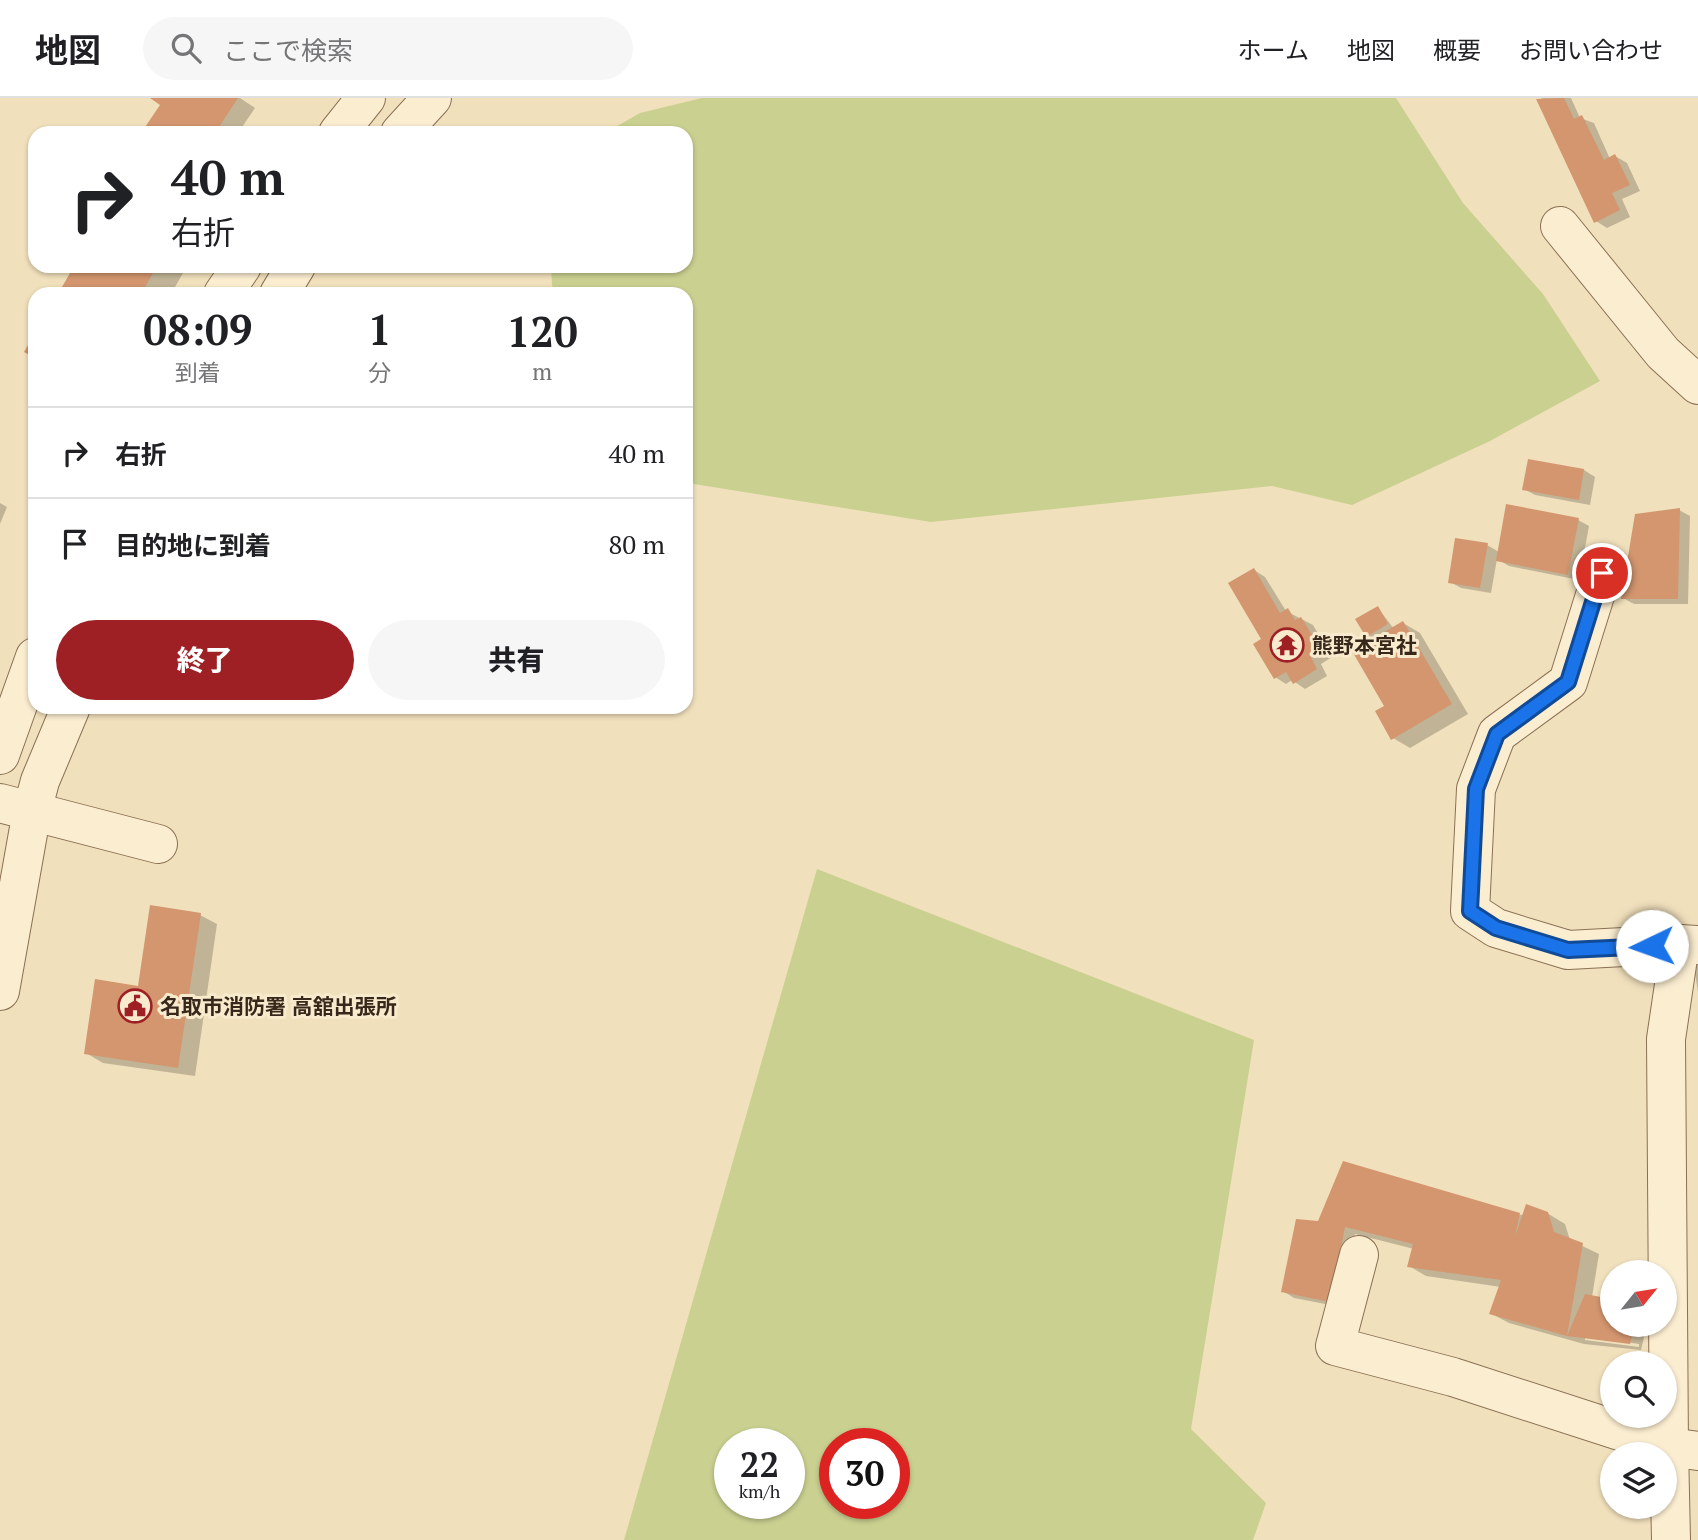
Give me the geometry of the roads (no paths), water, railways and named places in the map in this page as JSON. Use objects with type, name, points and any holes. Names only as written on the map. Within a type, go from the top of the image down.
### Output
[{"type":"street","points":[[344,126],[366,98]]},
{"type":"street","points":[[406,126],[432,98]]},
{"type":"street","points":[[1560,226],[1663,353],[1698,385]]},
{"type":"street","points":[[1602,573],[1568,682],[1497,734],[1476,789],[1470,911],[1496,928],[1568,950],[1689,945],[1666,1039],[1683,1449],[1671,1540]]},
{"type":"street","points":[[0,755],[28,677]]},
{"type":"street","points":[[0,990],[16,807],[40,781],[68,714]]},
{"type":"street","points":[[16,807],[158,844]]},
{"type":"street","points":[[1359,1255],[1335,1346],[1453,1377],[1683,1449]]},
{"type":"place","name":"熊野本宮社","points":[[1287,645]]},
{"type":"place","name":"名取市消防署 高舘出張所","points":[[135,1006]]}]
